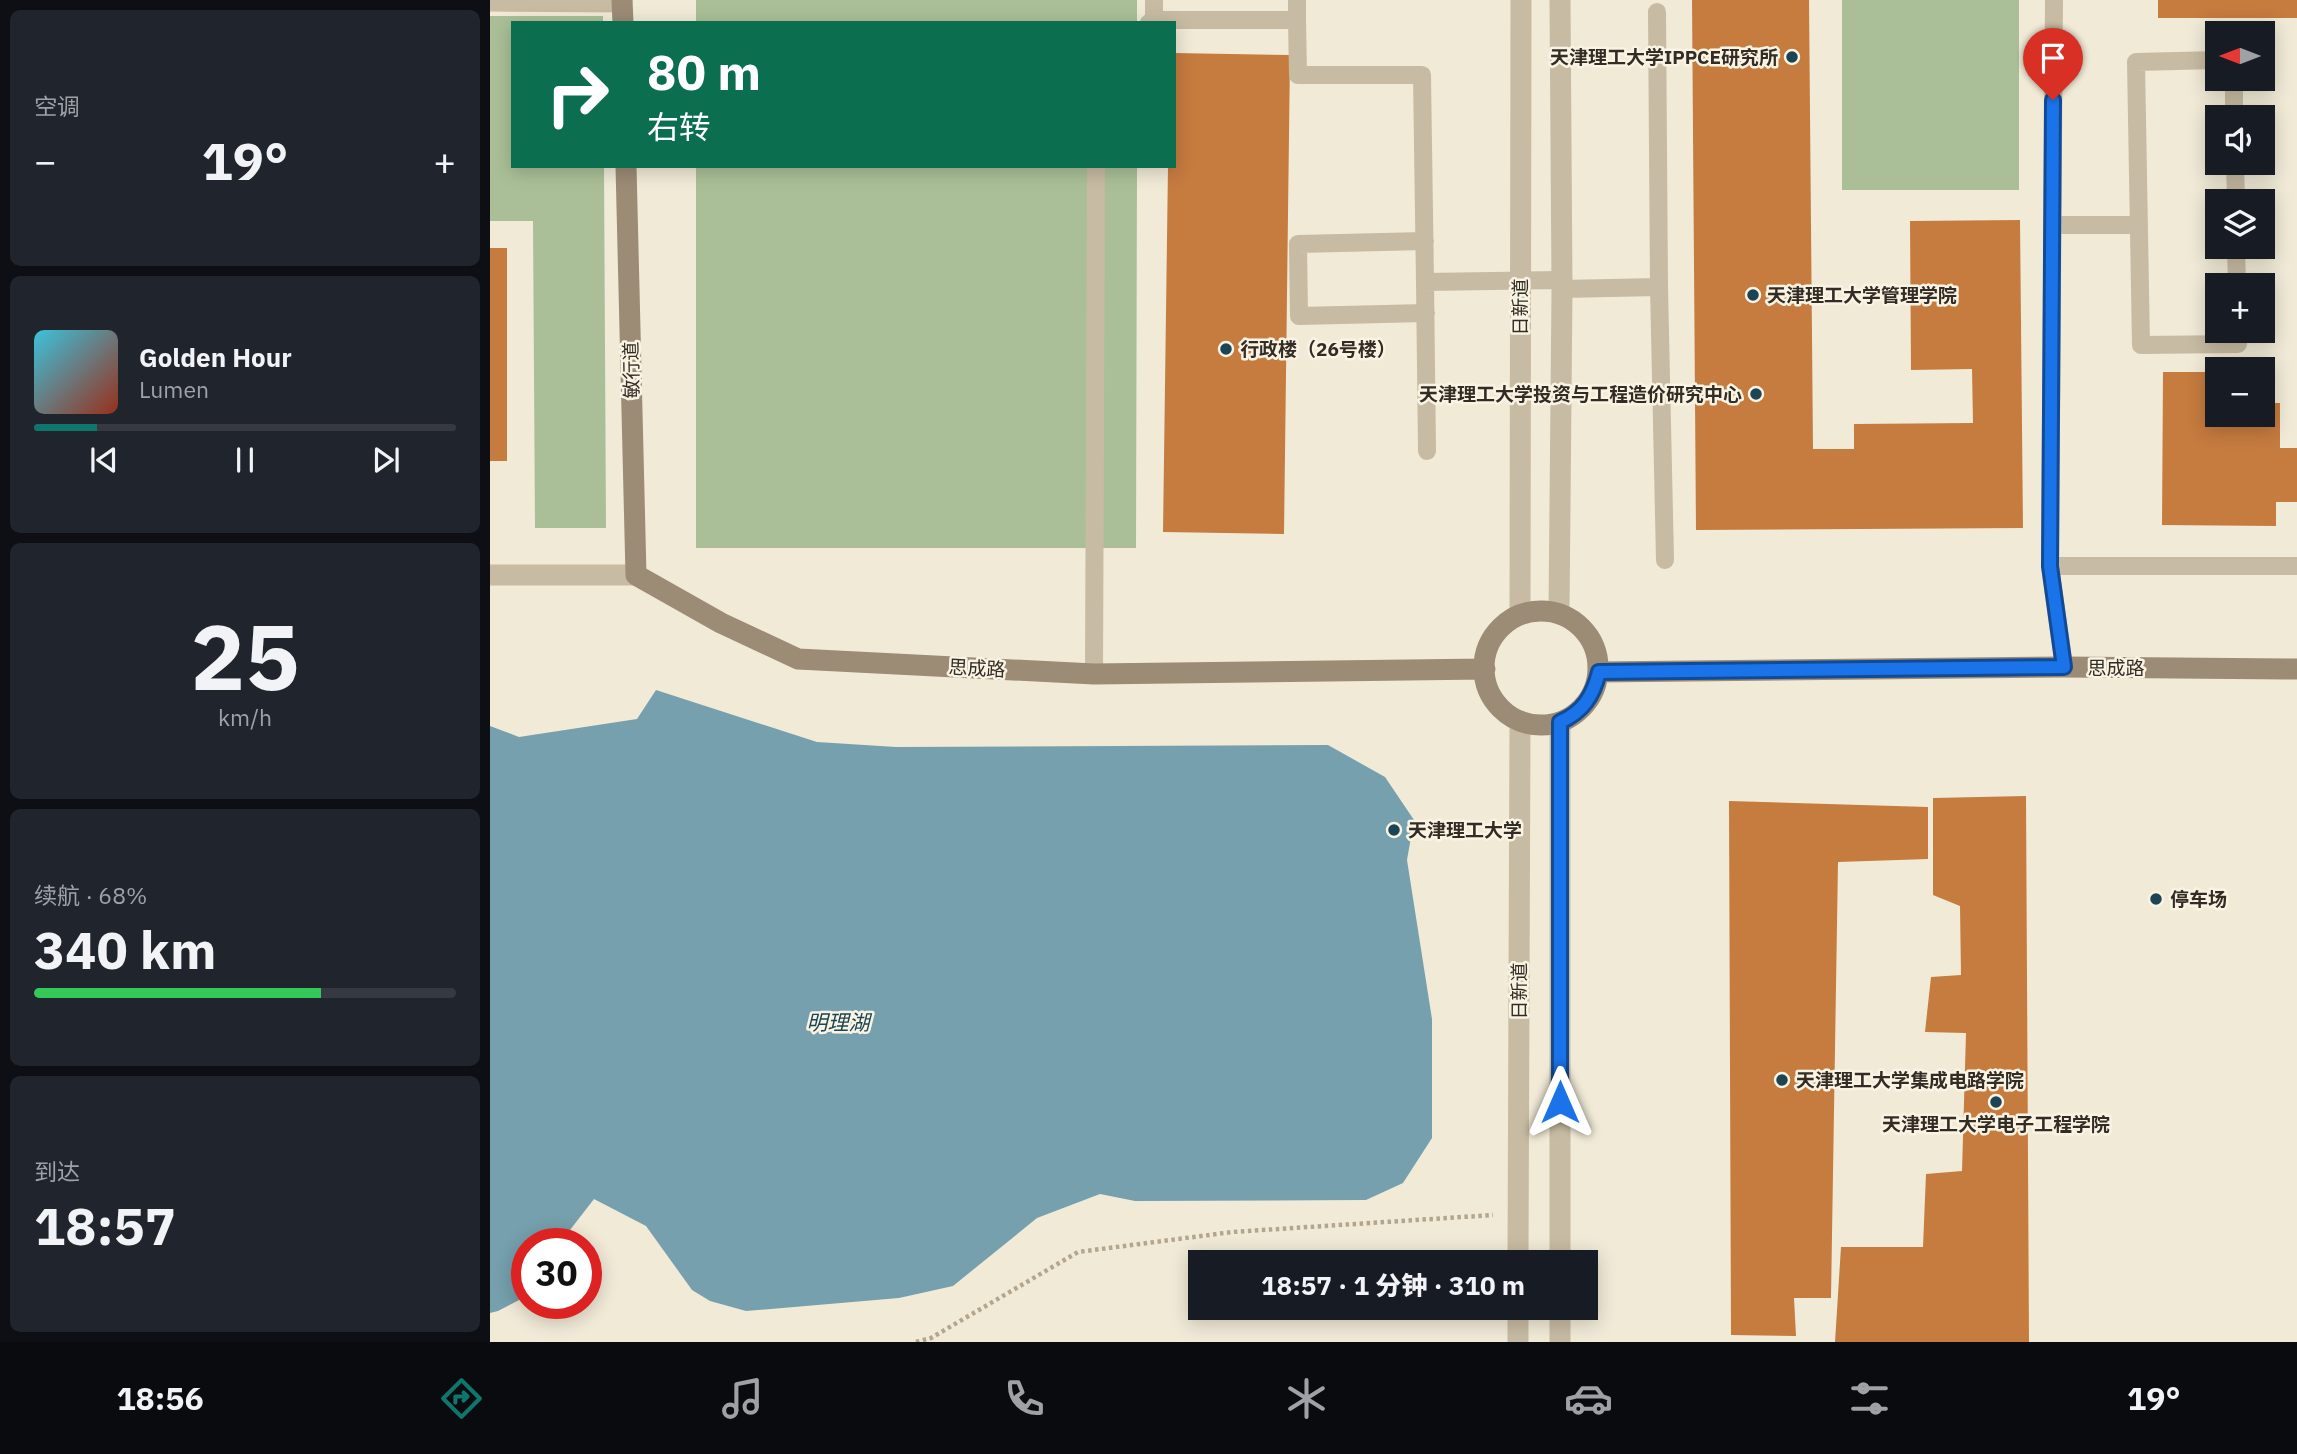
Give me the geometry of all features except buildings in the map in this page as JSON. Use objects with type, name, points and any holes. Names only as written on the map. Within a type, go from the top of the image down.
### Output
[{"type":"street","name":"日新道","points":[[1520,614],[1521,0]]},
{"type":"street","points":[[1559,613],[1560,0]]},
{"type":"street","points":[[490,1],[622,8]]},
{"type":"street","name":"敏行道","points":[[626,168],[636,575]]},
{"type":"street","name":"思成路","points":[[490,575],[636,575],[721,623],[798,659],[1094,674],[1485,669]]},
{"type":"street","points":[[1539,610],[1559,613],[1577,622],[1590,637],[1597,654],[1599,672],[1595,689],[1585,705],[1572,717],[1560,722],[1537,725],[1520,721],[1504,712],[1492,698],[1485,679],[1485,659],[1491,640],[1503,625],[1520,614],[1539,610]]},
{"type":"street","name":"思成路","points":[[1599,672],[2064,667],[2297,668]]},
{"type":"street","name":"日新道","points":[[1518,1250],[1520,721]]},
{"type":"street","points":[[1560,722],[1560,1250]]},
{"type":"street","points":[[1518,1320],[1518,1342]]},
{"type":"street","points":[[1560,1320],[1560,1342]]},
{"type":"lane","points":[[1154,0],[1152,21],[1297,20]]},
{"type":"lane","points":[[1297,0],[1298,75],[1422,75],[1427,451]]},
{"type":"lane","points":[[2054,0],[2050,566],[2064,667]]},
{"type":"lane","points":[[1657,12],[1665,560]]},
{"type":"lane","points":[[2205,60],[2136,62],[2141,345],[2238,343]]},
{"type":"lane","points":[[1094,674],[1096,168]]},
{"type":"lane","points":[[2053,225],[2139,225]]},
{"type":"lane","points":[[1425,242],[1298,244],[1300,316],[1426,313]]},
{"type":"lane","points":[[1425,282],[1520,280],[1659,287]]},
{"type":"lane","points":[[2050,566],[2297,566]]},
{"type":"path","points":[[916,1342],[931,1338],[1078,1252],[1232,1232],[1518,1213]]},
{"type":"green space","points":[[696,0],[1137,0],[1137,21],[696,21]]},
{"type":"green space","points":[[1842,0],[2019,0],[2019,190],[1842,190]]},
{"type":"green space","points":[[490,16],[603,16],[603,21],[511,21],[511,168],[604,168],[606,528],[535,528],[533,221],[490,221]]},
{"type":"green space","points":[[696,168],[1137,168],[1136,548],[696,548]]},
{"type":"water","name":"明理湖","points":[[656,690],[817,742],[896,747],[1328,745],[1385,777],[1414,820],[1407,860],[1432,1019],[1432,1138],[1403,1183],[1366,1200],[1135,1201],[1100,1194],[1037,1218],[953,1286],[899,1298],[746,1311],[710,1301],[692,1290],[646,1226],[594,1199],[572,1228],[511,1228],[511,1304],[490,1313],[490,726],[519,737],[637,719]]},
{"type":"place","name":"天津理工大学IPPCE研究所","points":[[1792,57]]},
{"type":"place","name":"天津理工大学管理学院","points":[[1753,295]]},
{"type":"place","name":"行政楼（26号楼）","points":[[1226,349]]},
{"type":"place","name":"天津理工大学投资与工程造价研究中心","points":[[1756,394]]},
{"type":"place","name":"天津理工大学","points":[[1394,830]]},
{"type":"place","name":"停车场","points":[[2156,899]]},
{"type":"place","name":"天津理工大学集成电路学院","points":[[1782,1080]]},
{"type":"place","name":"天津理工大学电子工程学院","points":[[1996,1102]]},
{"type":"route","points":[[1560,1102],[1560,722],[1572,717],[1585,705],[1595,689],[1599,672],[2064,667],[2050,566],[2053,100]]}]
